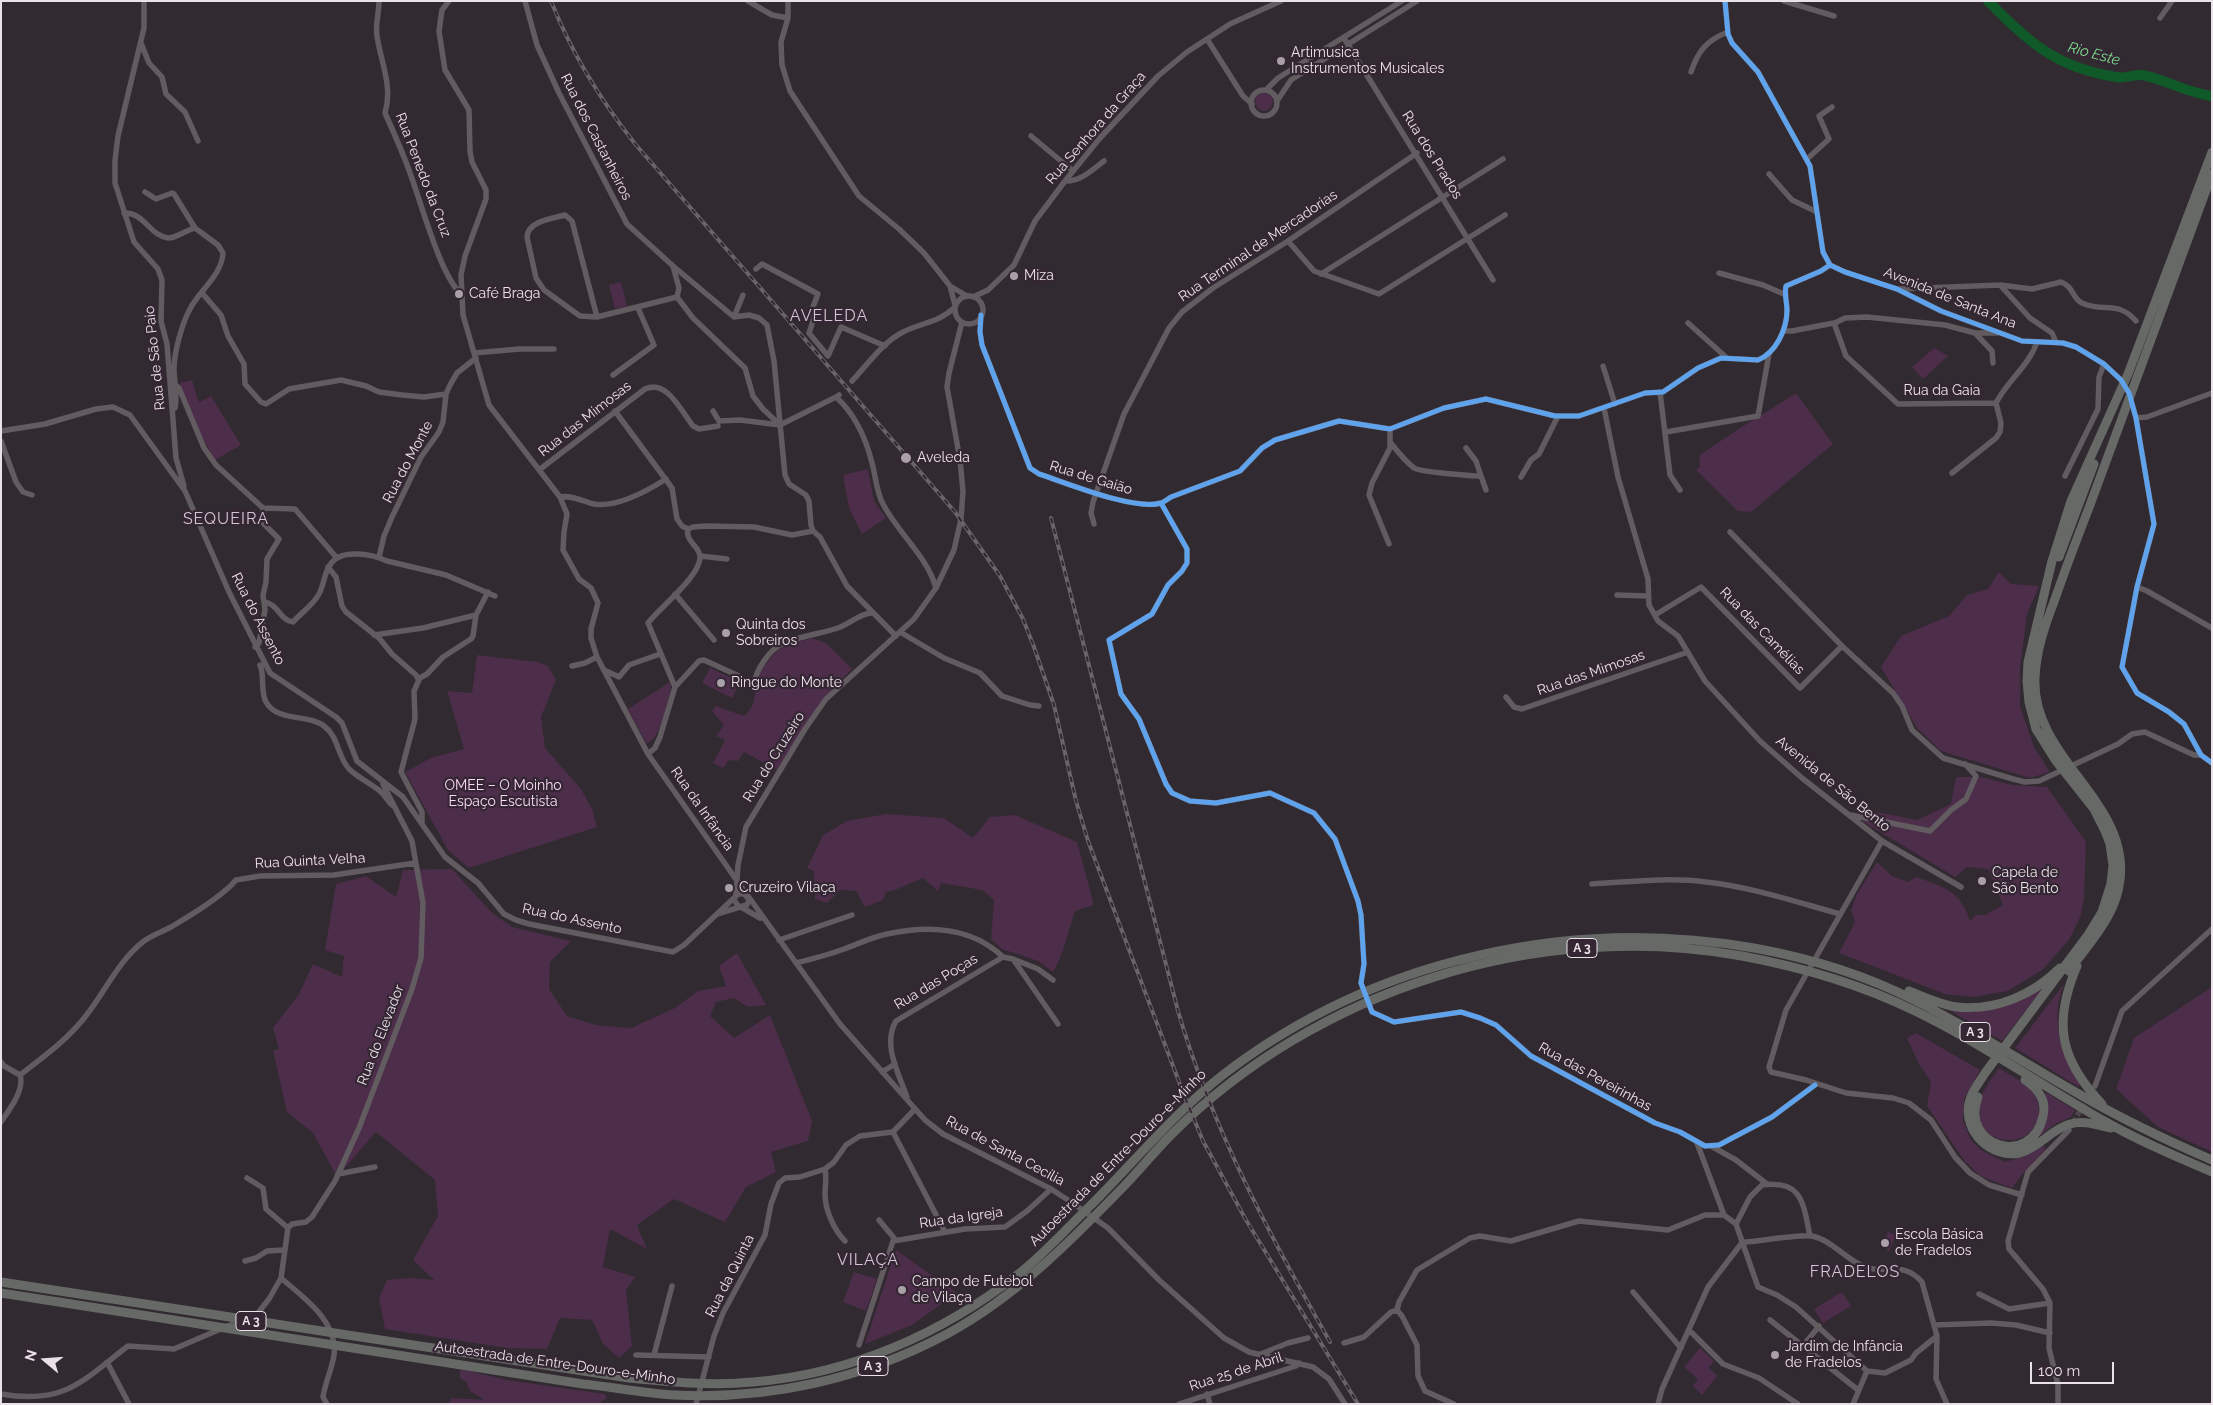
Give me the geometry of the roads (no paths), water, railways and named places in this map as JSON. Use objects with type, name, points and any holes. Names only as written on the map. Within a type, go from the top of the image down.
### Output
[{"type":"highway","points":[[2118,1129],[2084,1122],[2068,1124],[2021,1153],[2007,1154],[1993,1150],[1973,1132],[1968,1118],[1969,1104],[1974,1090],[1987,1076],[2102,912],[2111,884],[2113,865],[2110,844],[2105,830],[2094,809],[2056,761],[2036,729],[2029,702],[2028,662],[2052,561],[2071,500],[2128,374],[2212,152]]},
{"type":"highway","points":[[2017,1034],[2084,951],[2104,922],[2116,900],[2120,864],[2112,826],[2100,806],[2057,749],[2043,726],[2036,700],[2036,662],[2065,570],[2212,174]]},
{"type":"highway","name":"Autoestrada de Entre-Douro-e-Minho","points":[[1,1293],[497,1370],[661,1393],[712,1396],[756,1394],[798,1388],[840,1378],[893,1359],[945,1335],[992,1306],[1065,1246],[1196,1097],[1259,1049],[1293,1027],[1335,1005],[1391,982],[1491,951],[1583,938],[1647,937],[1698,940],[1756,948],[1836,968],[1910,998],[1963,1025],[2109,1111],[2149,1132],[2212,1160]]},
{"type":"highway","name":"Autoestrada de Entre-Douro-e-Minho","points":[[1,1282],[629,1378],[713,1384],[755,1382],[796,1376],[840,1366],[891,1349],[940,1326],[985,1299],[1025,1269],[1167,1132],[1237,1077],[1271,1054],[1340,1014],[1446,973],[1526,955],[1582,948],[1648,947],[1694,949],[1739,955],[1803,969],[1867,990],[1913,1010],[2118,1129],[2212,1172]]},
{"type":"highway","points":[[2084,951],[2064,1000],[2062,1022],[2066,1050],[2077,1073],[2109,1111]]},
{"type":"highway","points":[[1865,979],[1883,982],[1939,1003],[1957,1007],[1997,1004],[2018,998],[2035,989],[2074,954]]},
{"type":"highway","points":[[1987,1076],[1975,1104],[1975,1119],[1980,1131],[1996,1144],[2009,1147],[2020,1145],[2032,1139],[2040,1128],[2044,1112],[2042,1099],[2034,1086],[2016,1074],[2011,1066]]},
{"type":"street","name":"Rua de São Paio","points":[[144,1],[145,13],[141,43],[125,104],[114,160],[115,183],[134,242],[161,273],[162,321],[167,344],[176,458],[185,491]]},
{"type":"street","name":"Rua Penedo da Cruz","points":[[379,1],[376,35],[388,85],[388,102],[385,113],[410,173],[434,242],[454,287],[461,294]]},
{"type":"street","points":[[449,1],[442,10],[438,31],[445,70],[469,110],[472,162],[486,190],[486,199],[465,256],[461,275],[461,294],[463,315],[489,405],[560,497],[568,495],[602,505],[643,492],[666,479]]},
{"type":"street","name":"Rua dos Castanheiros","points":[[524,1],[537,45],[559,93],[627,224],[673,266],[734,317]]},
{"type":"street","points":[[748,1],[772,15],[788,18]]},
{"type":"street","points":[[788,1],[788,18],[781,42],[782,65],[790,91],[859,196],[899,229],[924,253],[950,286],[955,306],[965,322]]},
{"type":"street","name":"Rua Senhora da Graça","points":[[970,296],[988,290],[1014,265],[1035,222],[1065,181],[1151,83],[1172,64],[1207,38],[1230,24],[1281,1]]},
{"type":"street","points":[[1252,104],[1255,94],[1266,90],[1278,78],[1402,1]]},
{"type":"street","points":[[1207,38],[1242,96],[1252,104],[1255,112],[1266,116],[1276,109],[1277,101],[1291,80],[1417,1]]},
{"type":"street","points":[[1666,432],[1758,416],[1769,354],[1783,331],[1787,316],[1786,294],[1788,284],[1821,271],[1830,265],[1823,252],[1814,184],[1807,159],[1758,72],[1732,43],[1728,32],[1725,1]]},
{"type":"street","points":[[1784,1],[1834,16]]},
{"type":"street","points":[[2160,18],[2172,1]]},
{"type":"street","points":[[1691,72],[1702,48],[1714,38],[1728,32]]},
{"type":"street","name":"Rua dos Prados","points":[[1344,38],[1417,153],[1493,280]]},
{"type":"street","points":[[141,43],[150,63],[162,77],[166,94],[185,112],[198,141]]},
{"type":"street","points":[[1266,90],[1273,93],[1277,101]]},
{"type":"street","points":[[1807,159],[1829,139],[1819,116],[1832,107]]},
{"type":"street","points":[[1031,136],[1073,171]]},
{"type":"street","name":"Rua Terminal de Mercadorias","points":[[1094,524],[1092,513],[1096,492],[1124,414],[1169,328],[1195,301],[1288,241],[1417,153]]},
{"type":"street","points":[[1321,274],[1503,159]]},
{"type":"street","points":[[1065,181],[1072,182],[1080,178],[1104,161]]},
{"type":"street","points":[[1769,174],[1792,200],[1817,212]]},
{"type":"street","points":[[145,192],[156,199],[174,194],[194,228],[218,245],[223,253],[221,262],[202,293],[198,295],[186,319],[174,366],[176,401],[173,412]]},
{"type":"street","points":[[124,214],[131,213],[138,216],[158,234],[168,238],[194,228]]},
{"type":"street","points":[[597,317],[572,221],[565,215],[532,225],[527,232],[527,237],[536,278],[544,290],[580,316],[597,317],[677,298]]},
{"type":"street","points":[[1288,241],[1314,271],[1379,294],[1505,215]]},
{"type":"street","points":[[756,269],[762,264],[786,279],[818,294],[811,312],[815,315],[809,333],[828,356],[841,327],[885,346]]},
{"type":"street","name":"Avenida de Santa Ana","points":[[1830,265],[1845,272],[1897,289],[1940,311],[2022,341],[2056,342],[2076,347],[2115,373],[2129,393],[2135,416],[2154,524],[2137,587],[2122,667],[2137,693],[2169,712],[2184,724],[2201,755],[2212,763]]},
{"type":"street","points":[[673,266],[679,288],[677,298],[692,318],[745,368],[753,396],[763,409],[780,425]]},
{"type":"street","points":[[1719,273],[1786,294]]},
{"type":"street","points":[[679,288],[690,280]]},
{"type":"street","points":[[1897,289],[2000,285],[2032,289],[2061,282],[2071,288],[2076,298],[2082,303],[2123,310],[2136,321]]},
{"type":"street","points":[[2000,285],[2030,318],[2052,333],[2056,342]]},
{"type":"street","points":[[950,286],[979,301],[982,306],[981,315],[965,322]]},
{"type":"street","name":"Rua Senhora da Graça","points":[[982,306],[988,290]]},
{"type":"street","points":[[202,293],[221,315],[228,336],[244,364],[245,384],[261,402],[266,404],[290,389],[341,380],[366,386],[379,392],[402,396],[424,397],[446,394]]},
{"type":"street","points":[[734,317],[743,296]]},
{"type":"street","points":[[852,381],[885,346],[902,333],[946,316],[962,298],[970,296]]},
{"type":"street","points":[[613,375],[654,345],[638,308]]},
{"type":"street","points":[[734,317],[749,315],[759,318],[766,325],[774,361],[785,475],[789,484],[806,495],[810,502],[813,531],[820,537],[847,586],[872,613],[898,634],[944,658],[980,673],[1002,696],[1039,706]]},
{"type":"street","name":"Rua de Gaião","points":[[981,315],[980,332],[982,345],[1030,468],[1038,474],[1128,503],[1161,503],[1171,497],[1240,471],[1262,448],[1275,440],[1339,420],[1390,429]]},
{"type":"street","points":[[946,316],[965,322],[980,332]]},
{"type":"street","points":[[1783,331],[1835,323],[1846,318],[1867,317],[1945,325],[1975,333],[2004,334]]},
{"type":"street","name":"Rua do Cruzeiro","points":[[736,879],[746,826],[820,708],[838,687],[914,619],[943,576],[956,542],[961,519],[963,491],[960,460],[947,387],[960,333],[965,322]]},
{"type":"street","points":[[1688,323],[1727,358]]},
{"type":"street","name":"Rua da Gaia","points":[[1835,323],[1846,356],[1898,404],[1996,403]]},
{"type":"street","points":[[1975,333],[1992,351],[1993,363]]},
{"type":"street","points":[[1952,473],[1998,434],[2001,423],[1996,403],[2009,381],[2028,361],[2037,342]]},
{"type":"street","points":[[475,356],[519,349],[554,349]]},
{"type":"street","points":[[1389,544],[1369,495],[1372,484],[1390,448],[1390,429],[1444,408],[1486,400],[1558,416],[1579,416],[1645,394],[1663,392],[1705,364],[1727,358],[1758,360],[1769,354]]},
{"type":"street","name":"Rua do Monte","points":[[379,557],[384,536],[392,517],[421,457],[439,432],[443,422],[446,394],[457,374],[475,356]]},
{"type":"street","points":[[2065,476],[2096,416],[2099,404],[2099,377],[2104,364]]},
{"type":"street","points":[[1603,366],[1615,404]]},
{"type":"street","points":[[174,384],[180,388],[204,448],[216,465],[263,508],[295,509],[336,557]]},
{"type":"street","name":"Rua das Mimosas","points":[[539,470],[645,389],[658,386],[666,390],[693,426],[699,429],[718,426]]},
{"type":"street","points":[[1660,392],[1670,475],[1680,490]]},
{"type":"street","points":[[2135,416],[2147,417],[2212,393]]},
{"type":"street","points":[[713,411],[719,421],[740,420],[780,425],[837,396],[862,431],[873,465],[878,493],[884,506],[929,569],[936,588]]},
{"type":"street","points":[[1,431],[45,424],[96,409],[113,407],[121,409],[134,419],[185,491]]},
{"type":"street","name":"Avenida de São Bento","points":[[1604,408],[1618,477],[1648,579],[1649,605],[1655,616],[1678,636],[1705,681],[1760,741],[1802,778],[1882,841],[1961,887]]},
{"type":"street","points":[[615,412],[666,479],[675,497],[677,519],[682,526],[688,529]]},
{"type":"street","points":[[1521,477],[1532,460],[1541,451],[1558,416]]},
{"type":"street","points":[[1,442],[16,482],[23,492],[32,495]]},
{"type":"street","points":[[1390,442],[1416,470],[1442,471],[1463,476],[1481,476]]},
{"type":"street","points":[[1466,448],[1476,461],[1486,490]]},
{"type":"street","points":[[168,466],[175,463],[176,458]]},
{"type":"street","name":"Rua do Assento","points":[[185,491],[229,592],[270,673],[336,717],[342,723],[357,761],[380,780],[404,796],[445,857],[478,883],[504,914],[516,920],[673,952],[684,945],[736,896]]},
{"type":"street","name":"Rua da Infância","points":[[560,497],[567,514],[563,550],[579,578],[591,588],[598,602],[591,629],[591,638],[597,657],[648,754],[747,896]]},
{"type":"street","name":"Rua das Pereirinhas","points":[[1161,503],[1187,549],[1187,563],[1168,585],[1152,614],[1109,640],[1121,694],[1139,719],[1166,784],[1172,793],[1190,802],[1216,803],[1270,793],[1314,813],[1335,839],[1358,901],[1361,915],[1364,964],[1361,983],[1372,1012],[1394,1022],[1461,1012],[1480,1018],[1496,1025],[1531,1056],[1655,1123],[1677,1131],[1698,1143],[1710,1146],[1736,1160],[1766,1184]]},
{"type":"street","points":[[263,508],[262,522],[279,539],[267,559],[266,582],[263,594],[265,610],[259,643],[256,648],[256,654],[264,676],[265,701],[269,706],[288,717],[314,720],[324,726],[334,737],[348,768],[380,791],[394,806]]},
{"type":"street","points":[[688,529],[693,526],[754,527],[792,534],[813,531]]},
{"type":"street","points":[[675,687],[648,623],[695,571],[700,556],[688,535],[688,529]]},
{"type":"street","points":[[1730,532],[1842,646],[1893,693],[1916,733],[1946,760],[2025,782],[2039,781],[2083,762],[2118,744],[2132,734],[2145,732],[2194,755],[2201,755]]},
{"type":"street","points":[[264,602],[274,606],[285,620],[293,622],[319,594],[328,567],[336,557],[350,555],[379,557],[387,561],[446,575],[495,596]]},
{"type":"street","points":[[700,556],[726,559]]},
{"type":"street","points":[[328,567],[336,577],[342,606],[346,612],[374,634],[418,678]]},
{"type":"street","points":[[2137,587],[2212,628]]},
{"type":"street","name":"Rua das Camélias","points":[[1655,616],[1701,588],[1800,688],[1842,646]]},
{"type":"street","points":[[422,824],[422,812],[401,772],[415,719],[414,691],[418,678],[427,674],[435,664],[473,636],[476,615],[488,592]]},
{"type":"street","points":[[675,594],[714,640]]},
{"type":"street","points":[[1617,595],[1648,596]]},
{"type":"street","points":[[648,754],[655,748],[660,737],[675,687],[699,661],[704,660],[741,677],[746,684],[751,686],[754,684],[757,672],[771,653],[783,644],[839,628],[865,613],[872,613]]},
{"type":"street","points":[[374,634],[423,628],[476,615]]},
{"type":"street","name":"Rua das Mimosas","points":[[1506,697],[1514,707],[1522,709],[1688,652]]},
{"type":"street","points":[[604,670],[619,677],[630,666],[660,654]]},
{"type":"street","points":[[572,666],[585,663],[597,657]]},
{"type":"street","points":[[1848,815],[1930,831],[1951,810],[1966,799],[1976,776],[1964,764]]},
{"type":"street","name":"Rua do Elevador","points":[[288,1228],[292,1224],[306,1222],[312,1217],[338,1174],[359,1128],[409,998],[421,958],[423,903],[412,841],[380,780]]},
{"type":"street","points":[[1882,841],[1786,1010],[1769,1067],[1771,1072],[1776,1075],[1806,1080],[1846,1093],[1893,1098],[1909,1103],[1931,1120],[1955,1157],[1970,1173],[1989,1185],[2022,1195]]},
{"type":"street","name":"Rua Quinta Velha","points":[[20,1075],[33,1067],[70,1035],[86,1016],[125,959],[138,947],[231,886],[236,880],[260,876],[334,875],[415,863]]},
{"type":"street","points":[[736,879],[735,904],[740,907],[747,905],[747,896],[743,893],[736,896]]},
{"type":"street","points":[[1592,884],[1655,880],[1705,881],[1752,889],[1840,914]]},
{"type":"street","name":"Rua de Santa Cecília","points":[[747,896],[840,1024],[915,1109],[943,1134],[1051,1189],[1071,1202],[1108,1228],[1159,1280],[1213,1329],[1241,1348],[1313,1367],[1329,1379],[1345,1404]]},
{"type":"street","name":"Rua do Assento","points":[[715,915],[740,907]]},
{"type":"street","name":"Rua de Santa Cecília","points":[[740,907],[764,920]]},
{"type":"street","points":[[779,940],[852,915]]},
{"type":"street","points":[[2094,1086],[2122,1011],[2212,929]]},
{"type":"street","points":[[796,963],[842,950],[886,934],[923,930],[962,932],[992,946],[1003,957],[1038,969],[1053,980]]},
{"type":"street","name":"Rua das Poças","points":[[908,1101],[889,1041],[890,1031],[896,1022],[1003,957]]},
{"type":"street","points":[[1013,959],[1058,1024]]},
{"type":"street","points":[[1,1062],[4,1066],[20,1075],[21,1082],[1,1122]]},
{"type":"street","points":[[882,1072],[895,1064]]},
{"type":"street","points":[[1710,1146],[1719,1145],[1772,1116],[1815,1084]]},
{"type":"street","points":[[845,1241],[833,1223],[828,1210],[825,1196],[825,1169],[834,1162],[846,1145],[860,1136],[893,1132],[915,1109]]},
{"type":"street","points":[[2058,1404],[2058,1385],[2049,1348],[2050,1303],[2042,1289],[2009,1249],[2008,1241],[2028,1172],[2069,1130]]},
{"type":"street","points":[[893,1132],[944,1232]]},
{"type":"street","points":[[1698,1143],[1724,1215],[1736,1224],[1758,1287],[1796,1307],[1867,1371],[1885,1373],[1911,1360],[1916,1353],[1937,1336]]},
{"type":"street","points":[[338,1174],[375,1167]]},
{"type":"street","name":"Rua da Quinta","points":[[696,1404],[723,1313],[765,1235],[775,1190],[779,1183],[786,1178],[825,1169]]},
{"type":"street","points":[[1,1394],[17,1398],[50,1397],[69,1392],[89,1379],[128,1346],[174,1349],[258,1313],[269,1299],[281,1278],[288,1228],[266,1209],[262,1188],[247,1178]]},
{"type":"street","points":[[1736,1224],[1750,1196],[1762,1184],[1787,1185],[1794,1189],[1805,1212],[1810,1236]]},
{"type":"street","name":"Rua da Igreja","points":[[893,1241],[965,1229],[1005,1227],[1027,1211],[1051,1189]]},
{"type":"street","points":[[1397,1310],[1399,1302],[1417,1270],[1470,1238],[1480,1236],[1511,1242],[1579,1220],[1668,1230],[1705,1215],[1724,1215]]},
{"type":"street","points":[[859,1345],[893,1241],[892,1235],[879,1220]]},
{"type":"street","points":[[1658,1404],[1662,1390],[1708,1287],[1742,1244],[1746,1242],[1810,1236],[1820,1239],[1864,1267],[1906,1270],[1916,1275],[1922,1282],[1937,1336],[1936,1379],[1947,1404]]},
{"type":"street","points":[[245,1261],[256,1258],[267,1250],[284,1250]]},
{"type":"street","points":[[281,1278],[324,1318],[332,1336],[334,1353],[323,1397],[319,1404]]},
{"type":"street","points":[[654,1355],[672,1286]]},
{"type":"street","points":[[1633,1292],[1681,1348]]},
{"type":"street","points":[[1979,1294],[2009,1309],[2050,1303]]},
{"type":"street","points":[[1344,1343],[1364,1337],[1392,1312],[1397,1310]]},
{"type":"street","points":[[1397,1310],[1417,1345],[1418,1376],[1425,1391],[1454,1404]]},
{"type":"street","points":[[1770,1320],[1858,1390]]},
{"type":"street","points":[[1934,1324],[1991,1323],[2016,1325],[2050,1333]]},
{"type":"street","points":[[1803,1346],[1819,1326]]},
{"type":"street","points":[[1689,1330],[1724,1364],[1759,1378],[1798,1404]]},
{"type":"street","points":[[1260,1354],[1288,1342],[1308,1338]]},
{"type":"street","points":[[636,1355],[708,1360]]},
{"type":"street","points":[[108,1362],[129,1404]]},
{"type":"street","name":"Rua 25 de Abril","points":[[1179,1404],[1296,1366],[1299,1362]]},
{"type":"street","points":[[1853,1404],[1867,1371]]},
{"type":"street","points":[[1207,1394],[1210,1404]]},
{"type":"street","points":[[323,1397],[327,1404]]},
{"type":"waterway","name":"Rio Este","points":[[1988,1],[2031,41],[2060,60],[2095,73],[2119,77],[2142,75],[2193,92],[2212,96]]},
{"type":"tunnel","points":[[2073,1123],[2088,1097]]},
{"type":"railway","points":[[551,1],[568,40],[588,76],[636,145],[955,512],[1000,576],[1023,619],[1034,647],[1054,705],[1076,801],[1088,841],[1203,1141],[1246,1220],[1358,1404]]},
{"type":"railway","points":[[1051,518],[1178,1011],[1192,1054],[1225,1139],[1244,1181],[1330,1342]]},
{"type":"place","name":"Artimusica Instrumentos Musicales","points":[[1281,61]]},
{"type":"place","name":"Miza","points":[[1014,276]]},
{"type":"place","name":"Café Braga","points":[[459,294]]},
{"type":"place","name":"Aveleda","points":[[906,458]]},
{"type":"place","name":"Quinta dos Sobreiros","points":[[726,633]]},
{"type":"place","name":"Ringue do Monte","points":[[721,683]]},
{"type":"place","name":"Capela de São Bento","points":[[1982,881]]},
{"type":"place","name":"Cruzeiro Vilaça","points":[[729,888]]},
{"type":"place","name":"Escola Básica de Fradelos","points":[[1885,1243]]},
{"type":"place","name":"Campo de Futebol de Vilaça","points":[[902,1290]]},
{"type":"place","name":"Jardim de Infância de Fradelos","points":[[1775,1355]]},
{"type":"district","name":"AVELEDA","points":[[829,316]]},
{"type":"district","name":"SEQUEIRA","points":[[226,519]]},
{"type":"district","name":"VILAÇA","points":[[868,1260]]},
{"type":"district","name":"FRADELOS","points":[[1855,1272]]},
{"type":"park label","name":"OMEE – O Moinho Espaço Escutista","points":[[503,794]]}]
